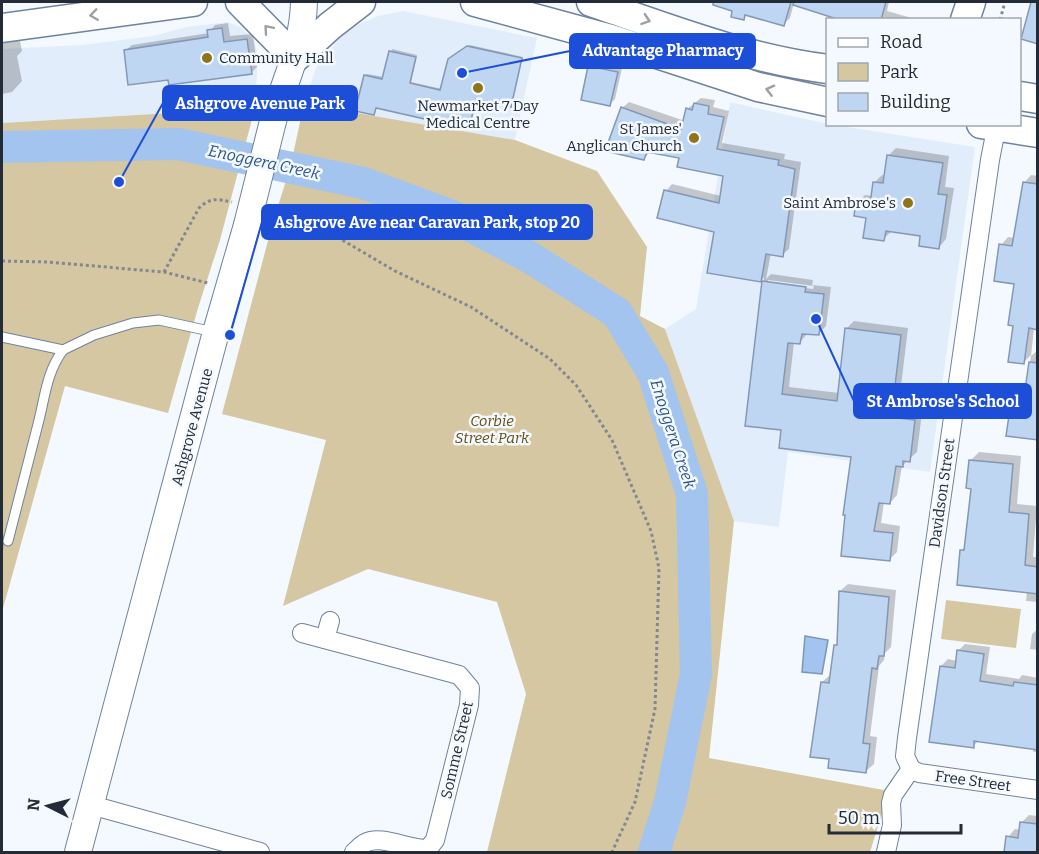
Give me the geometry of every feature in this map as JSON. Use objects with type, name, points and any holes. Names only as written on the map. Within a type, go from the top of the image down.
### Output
[{"type":"main road","points":[[2,28],[193,2]]},
{"type":"main road","points":[[240,2],[295,58],[361,2]]},
{"type":"main road","name":"Ashgrove Avenue","points":[[78,852],[216,332],[251,213],[273,121],[302,34],[304,2]]},
{"type":"main road","points":[[476,2],[611,39],[758,87],[826,102]]},
{"type":"main road","points":[[591,2],[719,45],[786,62],[826,69]]},
{"type":"main road","points":[[967,18],[971,2]]},
{"type":"main road","points":[[998,126],[1038,133]]},
{"type":"street","name":"Davidson Street","points":[[910,769],[905,756],[907,738],[992,126]]},
{"type":"street","points":[[325,639],[330,621]]},
{"type":"street","name":"Somme Street","points":[[302,633],[459,675],[470,688],[469,705],[435,840],[428,849],[378,840],[366,843],[354,852]]},
{"type":"street","name":"Free Street","points":[[910,769],[919,773],[1038,790]]},
{"type":"street","points":[[886,852],[892,825],[892,795],[910,769]]},
{"type":"street","points":[[91,805],[260,852]]},
{"type":"lane","points":[[8,541],[47,379],[55,360],[63,350],[94,335],[133,323],[159,320],[216,332]]},
{"type":"lane","points":[[2,337],[63,350]]},
{"type":"path","points":[[1001,18],[1005,2]]},
{"type":"path","points":[[164,272],[199,208],[207,201],[217,199],[251,213],[310,221],[395,271],[471,307],[550,359],[576,385],[612,440],[651,531],[659,568],[655,709],[635,802],[612,852]]},
{"type":"path","points":[[2,261],[47,262],[164,272],[209,284]]},
{"type":"shaded area","points":[[403,11],[537,38],[515,140],[304,104],[316,68],[346,30],[378,16]]},
{"type":"shaded area","points":[[227,22],[241,27],[254,41],[258,57],[255,108],[2,123],[2,49],[82,45],[153,36],[187,27]]},
{"type":"shaded area","points":[[730,102],[826,124],[826,126],[841,126],[975,147],[930,472],[788,452],[779,527],[734,521],[665,329],[696,309]]},
{"type":"green space","name":"Corbie Street Park","points":[[304,104],[515,140],[597,171],[647,247],[640,316],[665,329],[734,521],[709,758],[889,791],[870,852],[487,852],[526,694],[497,602],[368,569],[283,606],[326,440],[222,414],[273,222],[290,168]]},
{"type":"green space","points":[[255,108],[220,240],[168,413],[65,386],[2,612],[2,123]]},
{"type":"green space","points":[[946,600],[1021,609],[1016,648],[941,639]]},
{"type":"water","points":[[805,636],[828,640],[822,674],[802,672]]},
{"type":"building","points":[[713,2],[791,2],[784,26],[745,15],[744,20],[731,17],[732,11],[713,5]]},
{"type":"building","points":[[794,2],[886,2],[882,18],[834,18],[793,5]]},
{"type":"building","points":[[1031,2],[1038,2],[1038,44],[1021,39]]},
{"type":"building","name":"Community Hall","points":[[222,28],[224,42],[247,39],[252,74],[169,85],[168,80],[128,85],[124,50],[208,37],[207,30]]},
{"type":"building","name":"Newmarket 7 Day Medical Centre","points":[[467,46],[522,58],[511,107],[476,99],[469,129],[376,108],[374,115],[355,111],[364,75],[382,79],[389,51],[416,57],[410,83],[440,90],[448,59]]},
{"type":"building","points":[[588,66],[618,72],[610,106],[581,100]]},
{"type":"building","points":[[694,103],[709,106],[708,114],[724,117],[717,149],[779,160],[778,165],[795,169],[783,257],[766,254],[761,282],[707,273],[714,232],[657,218],[664,190],[719,203],[723,176],[677,167],[679,158],[647,152],[644,160],[605,151],[621,107],[681,129],[686,108],[692,110]]},
{"type":"building","name":"Saint Ambrose's","points":[[887,155],[943,163],[938,194],[947,195],[939,249],[919,246],[920,236],[886,231],[884,241],[863,238],[866,218],[854,216],[856,202],[870,204],[873,182],[883,183]]},
{"type":"building","points":[[1023,182],[1038,184],[1038,330],[1029,328],[1024,364],[1008,362],[1013,326],[1008,325],[1014,284],[994,281],[999,244],[1012,246]]},
{"type":"building","points":[[762,281],[806,287],[805,292],[824,294],[819,335],[802,334],[800,344],[788,343],[782,394],[837,401],[845,328],[901,335],[892,411],[899,411],[898,418],[915,420],[910,462],[903,461],[903,467],[896,466],[890,504],[879,503],[874,531],[893,533],[890,561],[841,556],[845,515],[843,515],[851,457],[779,448],[781,430],[745,426]]},
{"type":"building","points":[[1029,362],[1038,363],[1038,440],[1006,436],[1012,395],[1024,397]]},
{"type":"building","points":[[969,460],[1013,464],[1009,512],[1029,514],[1025,565],[1038,567],[1038,594],[957,585],[960,550],[964,550],[971,489],[966,488]]},
{"type":"building","points":[[839,591],[889,597],[884,656],[879,656],[877,669],[872,668],[863,743],[870,744],[866,773],[828,768],[829,759],[810,757],[821,682],[829,683],[834,645],[837,645]]},
{"type":"building","points":[[957,650],[984,654],[980,681],[1013,686],[1014,682],[1038,685],[1038,750],[974,741],[974,748],[929,742],[940,666],[955,668]]},
{"type":"building","points":[[1020,822],[1038,824],[1038,852],[1004,852],[1006,836],[1018,838]]},
{"type":"waterway","name":"Enoggera Creek","points":[[2,147],[178,144],[363,183],[452,216],[531,258],[617,313],[653,373],[692,494],[696,674],[670,802],[654,852]]},
{"type":"place","name":"Community Hall","points":[[207,58]]},
{"type":"place","name":"Advantage Pharmacy","points":[[462,73]]},
{"type":"place","name":"Newmarket 7 Day Medical Centre","points":[[478,88]]},
{"type":"place","name":"St James' Anglican Church","points":[[694,138]]},
{"type":"place","name":"Ashgrove Avenue Park","points":[[119,182]]},
{"type":"place","name":"Saint Ambrose's","points":[[908,203]]},
{"type":"place","name":"St Ambrose's School","points":[[816,319]]},
{"type":"place","name":"Ashgrove Ave near Caravan Park, stop 20","points":[[230,335]]}]
